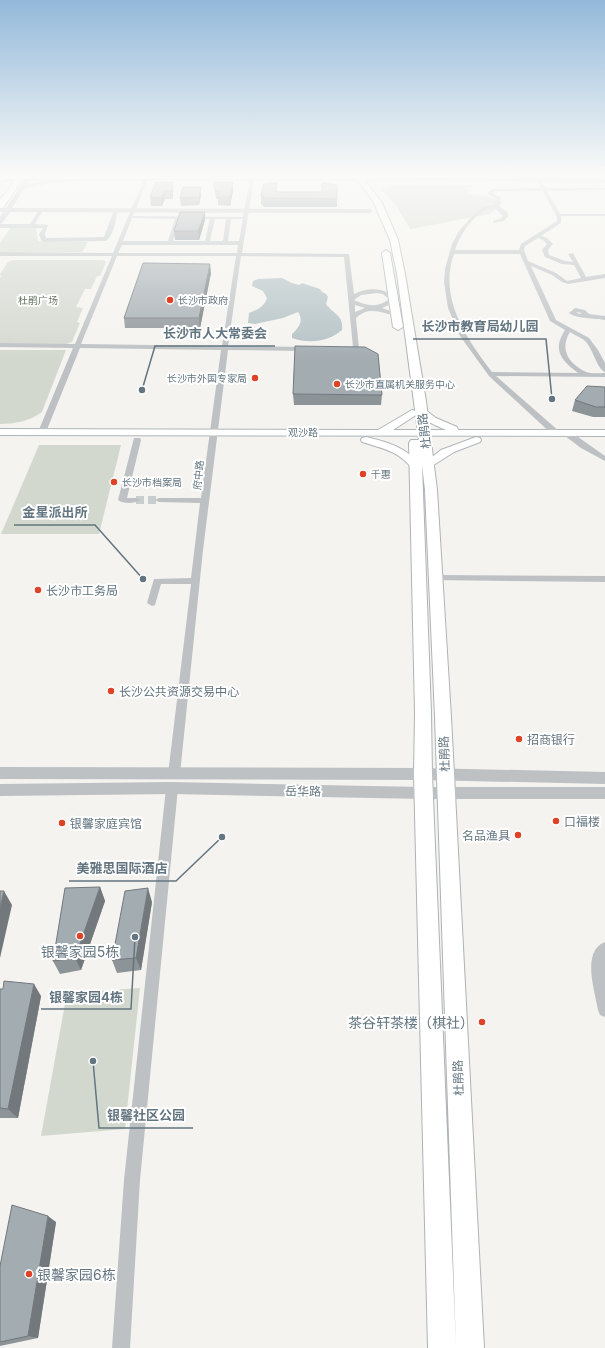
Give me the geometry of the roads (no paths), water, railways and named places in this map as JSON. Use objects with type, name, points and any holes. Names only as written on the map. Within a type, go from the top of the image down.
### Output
[{"type":"main road","points":[[384,236],[400,336]]},
{"type":"main road","name":"杜鹃路","points":[[392,236],[401,274],[414,408],[420,436],[422,466],[423,774],[442,1348]]},
{"type":"main road","points":[[375,432],[395,425],[414,408],[432,420],[449,428],[465,432]]},
{"type":"main road","name":"观沙路","points":[[0,432],[366,440],[465,432],[557,434],[605,433]]},
{"type":"main road","name":"观沙路","points":[[0,439],[136,440],[212,436],[375,432],[476,440],[605,440]]},
{"type":"main road","points":[[366,440],[406,454],[413,461],[422,466],[456,446],[476,440]]},
{"type":"main road","name":"杜鹃路","points":[[422,466],[431,490],[470,1348]]},
{"type":"street","points":[[43,236],[44,240],[106,239],[107,236]]},
{"type":"street","points":[[42,432],[123,236]]},
{"type":"street","points":[[170,243],[172,236]]},
{"type":"street","points":[[208,243],[209,236]]},
{"type":"street","points":[[225,243],[226,236]]},
{"type":"street","name":"府中路","points":[[121,1348],[132,1180],[173,781],[212,436],[241,236]]},
{"type":"street","points":[[459,236],[451,252],[447,267],[448,297],[461,334],[491,374],[557,434]]},
{"type":"street","points":[[577,264],[564,263],[547,256],[545,250],[550,244],[537,236],[523,245],[521,250],[553,321],[587,339],[605,370]]},
{"type":"street","points":[[120,243],[240,243]]},
{"type":"street","points":[[451,252],[522,252]]},
{"type":"street","points":[[571,254],[584,278]]},
{"type":"street","points":[[1,255],[347,255],[356,349],[341,349]]},
{"type":"street","points":[[526,261],[554,274],[564,281]]},
{"type":"street","points":[[530,272],[546,272],[564,281],[605,276],[603,273],[605,271]]},
{"type":"street","points":[[349,280],[358,288],[385,293],[393,299],[389,304],[358,312],[353,318]]},
{"type":"street","points":[[351,300],[359,294],[392,287]]},
{"type":"street","points":[[351,300],[359,305],[386,310],[396,314]]},
{"type":"street","points":[[586,375],[569,363],[563,355],[560,347],[563,338],[570,329],[570,324],[574,318],[579,316],[605,318]]},
{"type":"street","points":[[0,345],[318,349]]},
{"type":"street","points":[[597,354],[605,354]]},
{"type":"street","points":[[491,374],[605,375]]},
{"type":"street","points":[[568,434],[605,459]]},
{"type":"street","points":[[136,440],[122,500],[136,500]]},
{"type":"street","points":[[159,500],[205,501]]},
{"type":"street","points":[[435,578],[605,579]]},
{"type":"street","points":[[152,603],[156,581],[196,581]]},
{"type":"street","name":"岳华路","points":[[0,773],[424,793],[445,784],[605,778]]},
{"type":"street","name":"岳华路","points":[[0,790],[173,781],[423,774],[445,784],[605,793]]},
{"type":"street","points":[[605,948],[601,950],[597,964],[605,1010]]},
{"type":"tunnel","points":[[136,500],[159,500]]},
{"type":"place","name":"长沙市政府","points":[[170,300]]},
{"type":"place","name":"长沙市外国专家局","points":[[255,378]]},
{"type":"place","name":"长沙市直属机关服务中心","points":[[337,384]]},
{"type":"place","name":"长沙市人大常委会","points":[[142,390]]},
{"type":"place","name":"长沙市教育局幼儿园","points":[[552,399]]},
{"type":"place","name":"千惠","points":[[363,474]]},
{"type":"place","name":"长沙市档案局","points":[[114,482]]},
{"type":"place","name":"金星派出所","points":[[143,579]]},
{"type":"place","name":"长沙市工务局","points":[[38,590]]},
{"type":"place","name":"长沙公共资源交易中心","points":[[111,691]]},
{"type":"place","name":"招商银行","points":[[519,739]]},
{"type":"place","name":"口福楼","points":[[556,821]]},
{"type":"place","name":"银馨家庭宾馆","points":[[62,823]]},
{"type":"place","name":"名品渔具","points":[[518,835]]},
{"type":"place","name":"美雅思国际酒店","points":[[222,837]]},
{"type":"place","name":"银馨家园5栋","points":[[80,936]]},
{"type":"place","name":"银馨家园4栋","points":[[135,937]]},
{"type":"place","name":"茶谷轩茶楼（棋社）","points":[[482,1022]]},
{"type":"place","name":"银馨社区公园","points":[[93,1061]]},
{"type":"place","name":"银馨家园6栋","points":[[29,1274]]},
{"type":"park label","name":"杜鹃广场","points":[[38,300]]}]
